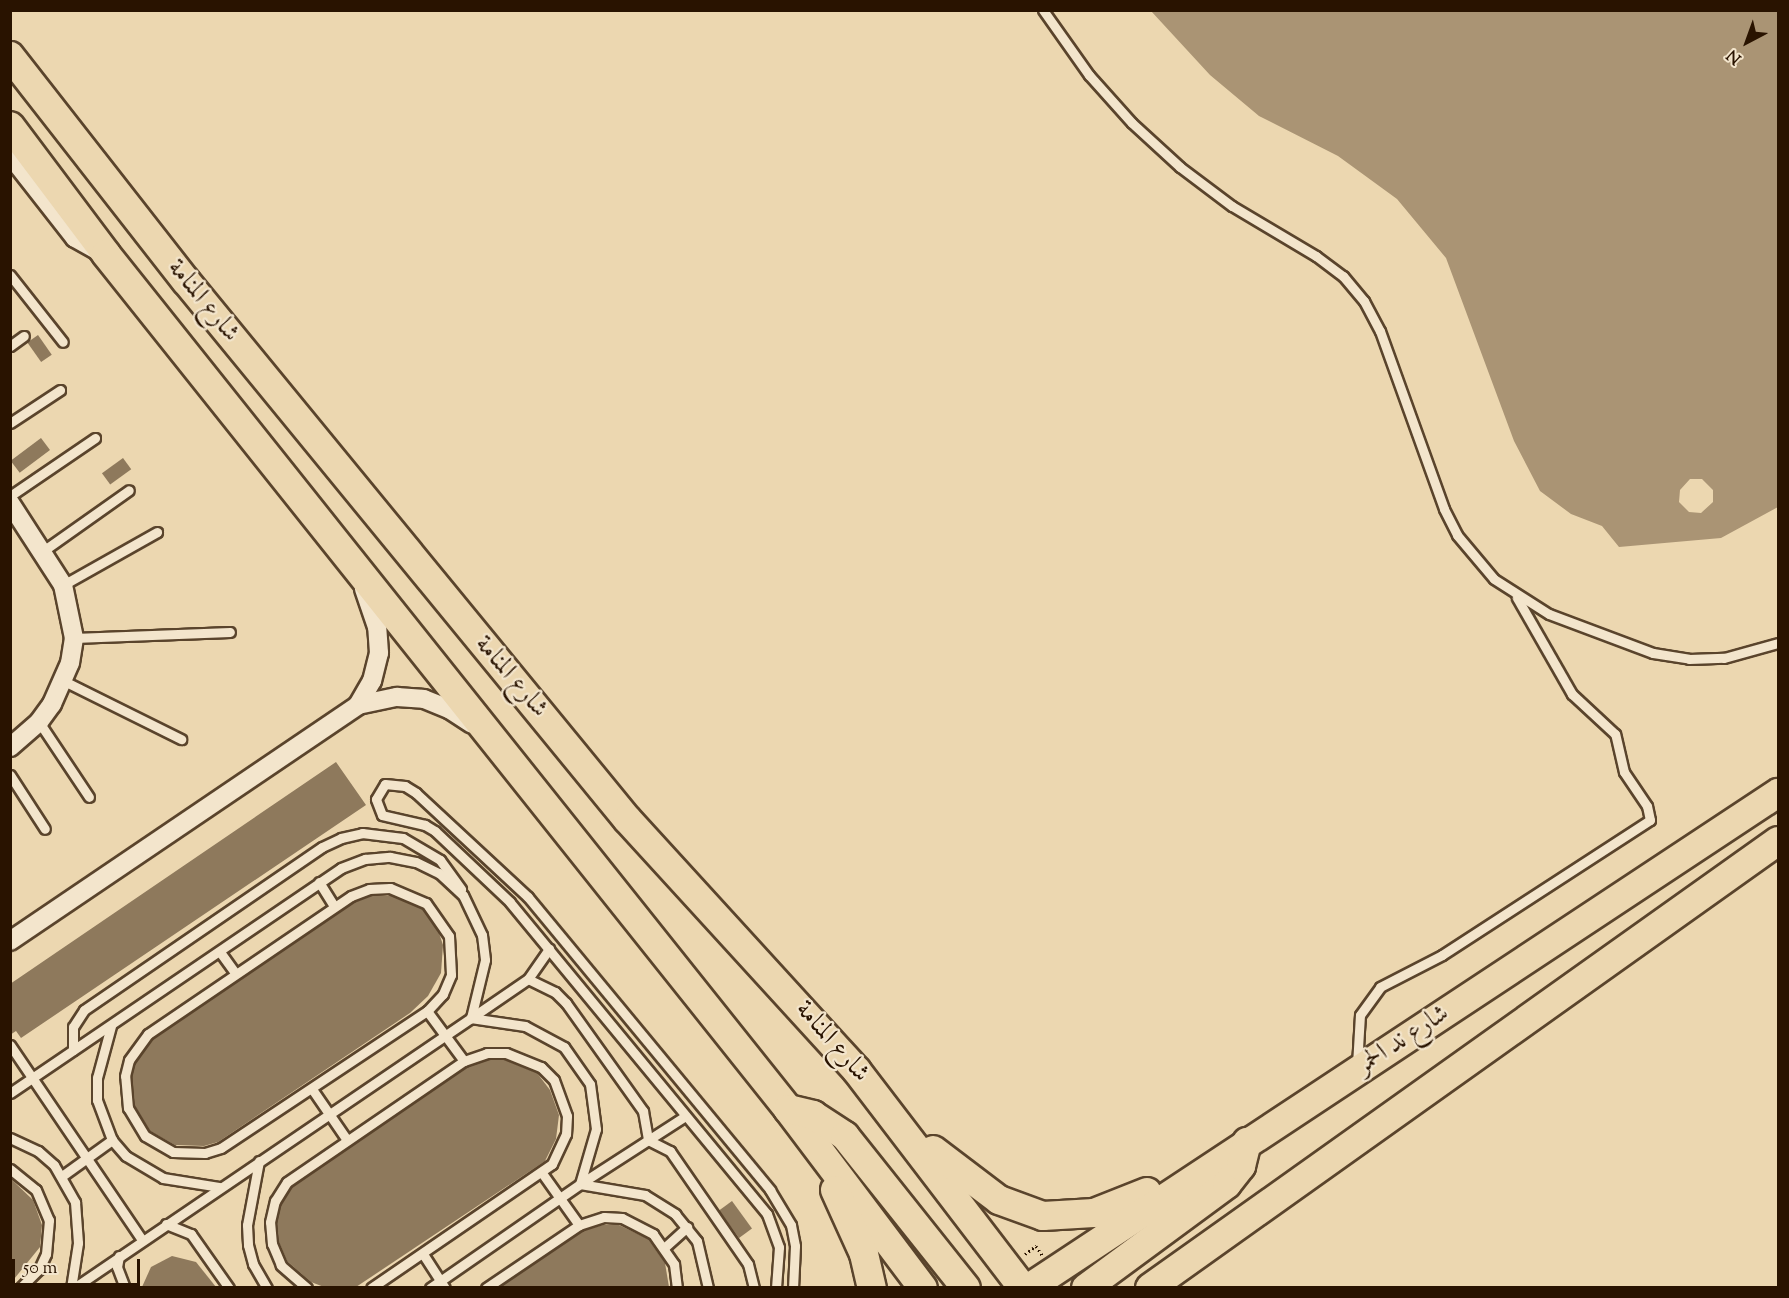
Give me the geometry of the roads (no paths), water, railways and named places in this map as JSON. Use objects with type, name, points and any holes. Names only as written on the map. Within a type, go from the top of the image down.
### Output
[{"type":"main road","name":"شارع المنامة","points":[[10,56],[186,281],[620,809],[809,1014],[904,1129],[1023,1287]]},
{"type":"main road","name":"شارع المنامة","points":[[10,126],[106,254],[355,561],[788,1109],[923,1287]]},
{"type":"main road","name":"شارع ند الحمر","points":[[1029,1287],[1779,793]]},
{"type":"main road","name":"شارع ند الحمر","points":[[1150,1287],[1779,841]]},
{"type":"main road","points":[[788,1109],[813,1115],[845,1136],[966,1287]]},
{"type":"main road","points":[[904,1129],[999,1200],[1028,1212],[1060,1218],[1110,1208],[1223,1158]]},
{"type":"main road","points":[[811,1140],[864,1254],[872,1287]]},
{"type":"main road","points":[[1086,1287],[1227,1184],[1241,1166],[1247,1142]]},
{"type":"main road","points":[[1186,1287],[1260,1209]]},
{"type":"street","points":[[10,155],[75,238],[106,254]]},
{"type":"street","points":[[10,747],[39,722],[64,681],[74,638],[63,585],[11,504]]},
{"type":"street","points":[[355,561],[379,640],[377,667],[358,705]]},
{"type":"street","points":[[10,941],[358,705],[390,698],[424,699],[460,715],[498,743]]},
{"type":"lane","points":[[1042,10],[1089,75],[1132,123],[1180,167],[1232,206],[1325,262],[1343,276],[1364,301],[1380,331],[1444,509],[1457,535],[1494,579],[1516,596],[1583,630],[1653,653],[1689,659],[1724,658],[1779,643]]},
{"type":"lane","points":[[10,275],[63,342]]},
{"type":"lane","points":[[10,346],[24,336]]},
{"type":"lane","points":[[10,423],[60,390]]},
{"type":"lane","points":[[10,496],[95,438]]},
{"type":"lane","points":[[43,551],[129,490]]},
{"type":"lane","points":[[63,585],[157,532]]},
{"type":"lane","points":[[1356,1071],[1360,1015],[1380,987],[1442,956],[1650,820],[1647,806],[1624,772],[1615,735],[1572,694],[1516,596]]},
{"type":"lane","points":[[74,638],[230,632]]},
{"type":"lane","points":[[64,681],[181,739]]},
{"type":"lane","points":[[39,722],[89,798]]},
{"type":"lane","points":[[10,775],[45,829]]},
{"type":"lane","points":[[776,1287],[779,1247],[767,1214],[684,1117],[510,902],[435,831],[425,825],[382,815],[376,799],[379,791],[392,783],[416,793],[506,875],[539,911],[782,1207],[795,1246],[793,1287]]},
{"type":"lane","points":[[72,1050],[74,1027],[84,1010],[322,847],[341,838],[362,833],[403,838],[440,860],[463,894],[483,935],[485,960],[471,1018]]},
{"type":"lane","points":[[10,1093],[220,952],[319,882],[349,865],[390,857],[416,862],[439,873],[463,894]]},
{"type":"lane","points":[[319,882],[334,906]]},
{"type":"lane","points":[[390,888],[409,893],[440,918],[449,936],[451,975],[443,994],[427,1011],[221,1148],[205,1154],[173,1152],[158,1145],[135,1123],[128,1108],[125,1076],[137,1046],[161,1023],[334,906],[369,889],[390,888]]},
{"type":"lane","points":[[72,1287],[528,979],[549,949]]},
{"type":"lane","points":[[220,952],[235,973]]},
{"type":"lane","points":[[528,979],[555,992],[566,1003],[643,1111],[648,1140]]},
{"type":"lane","points":[[427,1011],[464,1061]]},
{"type":"lane","points":[[471,1018],[525,1026],[546,1034],[579,1064],[590,1084],[596,1129],[580,1184]]},
{"type":"lane","points":[[111,1026],[97,1078],[97,1100],[112,1140],[126,1156],[163,1178],[220,1187]]},
{"type":"lane","points":[[10,1045],[142,1240]]},
{"type":"lane","points":[[307,1287],[281,1265],[272,1244],[270,1222],[275,1201],[287,1182],[464,1061],[487,1053],[506,1053],[541,1067],[554,1080],[567,1116],[566,1134],[560,1152],[542,1173],[371,1287]]},
{"type":"lane","points":[[312,1089],[347,1140]]},
{"type":"lane","points":[[430,1287],[443,1284],[580,1184],[684,1117]]},
{"type":"lane","points":[[10,1138],[38,1151],[62,1176],[75,1202],[79,1222],[72,1287]]},
{"type":"lane","points":[[62,1176],[112,1140]]},
{"type":"lane","points":[[648,1140],[665,1147],[678,1160],[748,1264],[754,1287]]},
{"type":"lane","points":[[259,1161],[247,1225],[248,1245],[262,1286]]},
{"type":"lane","points":[[10,1169],[36,1190],[49,1220],[46,1254],[39,1269],[20,1287]]},
{"type":"lane","points":[[542,1173],[579,1225]]},
{"type":"lane","points":[[580,1184],[645,1195],[675,1214],[687,1227],[703,1257],[708,1287]]},
{"type":"lane","points":[[486,1287],[579,1225],[604,1217],[622,1218],[653,1234],[665,1247],[674,1264],[676,1287]]},
{"type":"lane","points":[[166,1224],[190,1234],[229,1287]]},
{"type":"lane","points":[[665,1247],[687,1227]]},
{"type":"lane","points":[[423,1254],[443,1284]]},
{"type":"lane","points":[[119,1256],[117,1267],[125,1287]]}]
